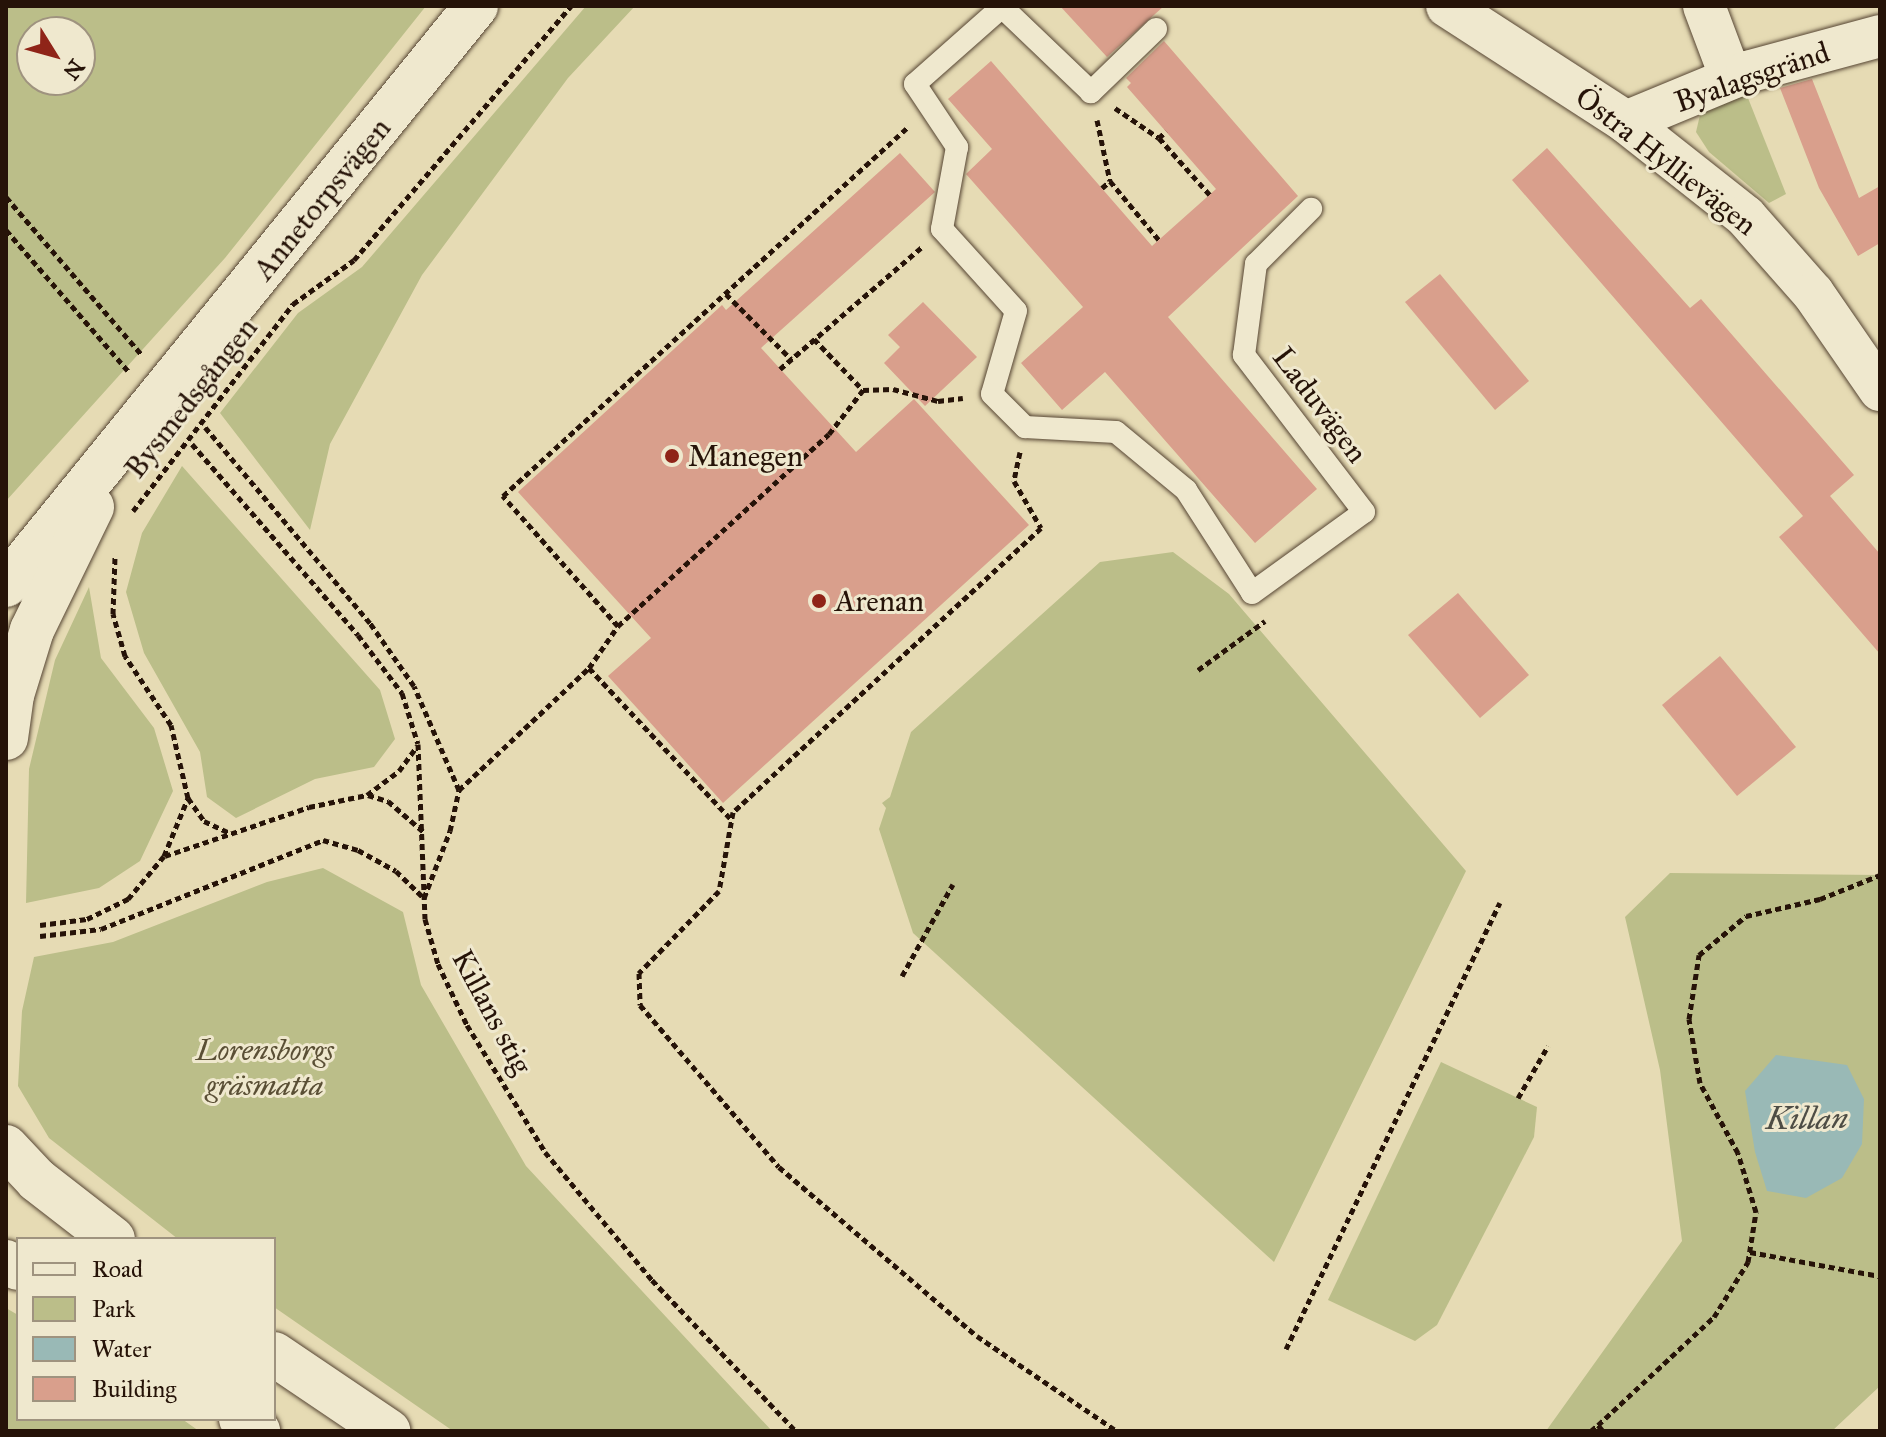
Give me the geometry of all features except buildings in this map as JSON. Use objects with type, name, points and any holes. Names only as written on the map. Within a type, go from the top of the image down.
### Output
[{"type":"main road","name":"Annetorpsvägen","points":[[6,585],[85,482],[148,374],[476,6]]},
{"type":"main road","name":"Annetorpsvägen","points":[[6,738],[12,695],[54,576],[87,514],[148,374]]},
{"type":"main road","points":[[6,1147],[37,1180],[110,1237]]},
{"type":"main road","points":[[276,1355],[388,1431]]},
{"type":"street","name":"Östra Hyllievägen","points":[[1447,6],[1626,122],[1745,216],[1813,293],[1880,390]]},
{"type":"street","points":[[1704,6],[1731,78]]},
{"type":"street","name":"Byalagsgränd","points":[[1626,122],[1731,78],[1880,36]]},
{"type":"lane","points":[[1025,427],[992,394],[1016,311],[942,229],[957,147],[915,84],[1002,7],[1091,92],[1156,29]]},
{"type":"lane","name":"Laduvägen","points":[[1025,427],[1116,432],[1186,490],[1252,593],[1364,512],[1244,355],[1256,264],[1311,209]]},
{"type":"path","name":"Bysmedsgången","points":[[131,514],[293,304],[354,260],[571,6]]},
{"type":"path","points":[[1091,92],[1159,138],[1210,195]]},
{"type":"path","points":[[1091,92],[1110,181],[1159,240]]},
{"type":"path","points":[[618,626],[503,496],[930,106]]},
{"type":"path","points":[[1159,138],[1166,131]]},
{"type":"path","points":[[1102,188],[1110,181]]},
{"type":"path","points":[[6,197],[148,374]]},
{"type":"path","points":[[780,369],[942,229]]},
{"type":"path","points":[[6,230],[148,374]]},
{"type":"path","points":[[726,294],[791,359]]},
{"type":"path","points":[[814,339],[863,390],[893,389],[938,401],[992,394]]},
{"type":"path","points":[[40,936],[101,929],[323,840],[383,864],[424,898],[450,831],[459,790],[589,668],[618,626],[829,434],[863,390]]},
{"type":"path","points":[[205,427],[370,623],[405,674],[459,790]]},
{"type":"path","points":[[1025,427],[1014,481],[1041,528],[733,812],[719,891],[639,973],[640,1005],[779,1167],[977,1336],[1117,1431]]},
{"type":"path","name":"Killans stig","points":[[192,444],[358,635],[402,693],[418,744],[426,834],[425,919],[444,976],[545,1152],[652,1280],[796,1431]]},
{"type":"path","points":[[116,552],[113,614],[125,656],[171,725],[188,798],[204,821],[231,833]]},
{"type":"path","points":[[1198,670],[1272,616]]},
{"type":"path","points":[[589,668],[731,820]]},
{"type":"path","points":[[164,856],[231,833],[367,795],[399,771],[418,744]]},
{"type":"path","points":[[367,795],[388,801],[426,834]]},
{"type":"path","points":[[40,925],[87,919],[128,899],[164,856],[188,798]]},
{"type":"path","points":[[1591,1431],[1714,1317],[1750,1252],[1756,1212],[1738,1153],[1700,1083],[1689,1019],[1699,955],[1746,916],[1820,899],[1880,875]]},
{"type":"path","points":[[902,976],[953,884]]},
{"type":"path","points":[[1286,1349],[1500,903]]},
{"type":"path","points":[[1518,1098],[1548,1046]]},
{"type":"path","points":[[1750,1252],[1880,1276]]},
{"type":"path","points":[[1598,1425],[1603,1431]]},
{"type":"green space","points":[[6,6],[426,6],[225,258],[6,501]]},
{"type":"green space","points":[[586,6],[635,6],[568,78],[422,275],[330,444],[310,530],[220,413],[298,313],[362,267]]},
{"type":"green space","points":[[1746,93],[1786,194],[1769,203],[1709,152],[1696,132],[1700,115],[1714,103]]},
{"type":"green space","points":[[182,466],[380,690],[395,739],[374,767],[315,779],[236,818],[207,797],[200,752],[144,653],[126,592],[142,533]]},
{"type":"green space","points":[[1173,552],[1229,594],[1466,871],[1274,1262],[913,933],[879,829],[886,808],[882,803],[890,797],[911,732],[1100,562]]},
{"type":"green space","points":[[89,587],[101,658],[154,728],[173,791],[140,861],[99,888],[26,903],[29,769],[55,660]]},
{"type":"green space","name":"Lorensborgs gräsmatta","points":[[323,868],[403,912],[421,985],[526,1166],[772,1431],[453,1431],[276,1308],[276,1237],[175,1237],[49,1138],[18,1086],[22,1011],[34,957],[113,942],[267,882]]},
{"type":"green space","name":"Killan","points":[[1670,873],[1880,875],[1880,1386],[1832,1431],[1546,1431],[1682,1241],[1660,1070],[1625,917]]},
{"type":"green space","points":[[1441,1062],[1537,1107],[1534,1137],[1437,1325],[1415,1341],[1328,1300]]},
{"type":"green space","points":[[6,1308],[16,1314],[16,1421],[185,1421],[199,1431],[6,1431]]},
{"type":"water","name":"Killan","points":[[1776,1055],[1847,1065],[1864,1099],[1862,1144],[1842,1178],[1806,1198],[1767,1191],[1755,1152],[1745,1091]]},
{"type":"place","name":"Manegen","points":[[672,456]]},
{"type":"place","name":"Arenan","points":[[819,601]]}]
